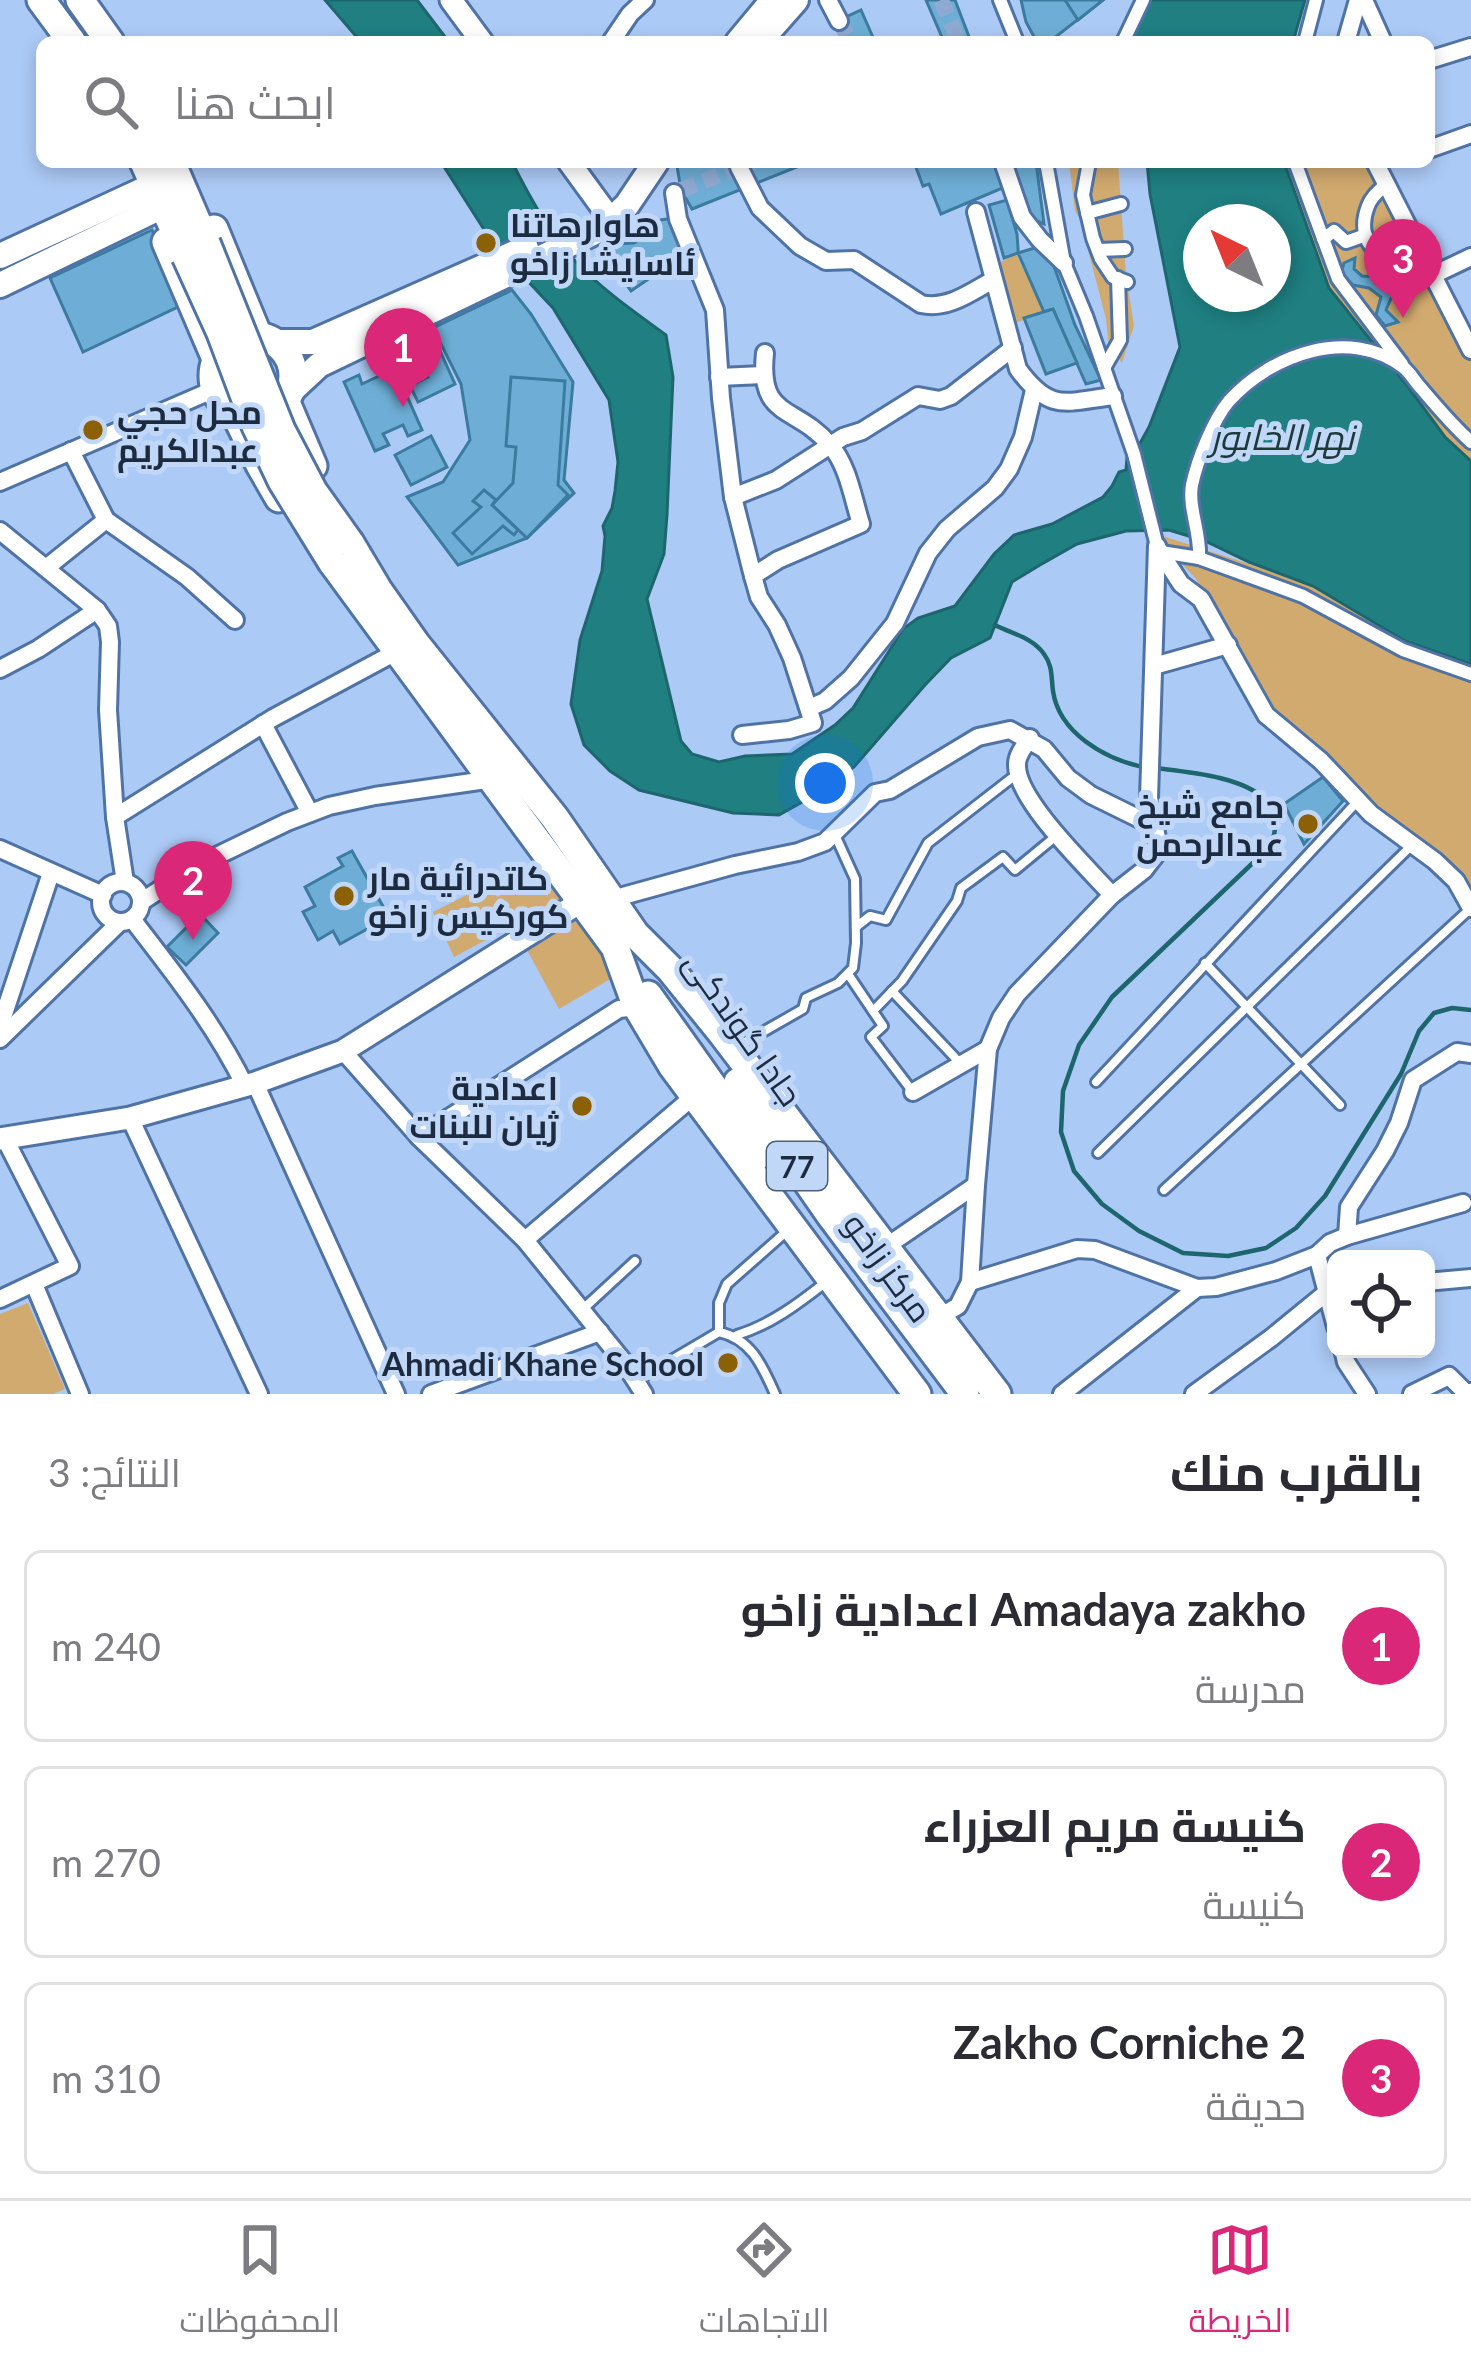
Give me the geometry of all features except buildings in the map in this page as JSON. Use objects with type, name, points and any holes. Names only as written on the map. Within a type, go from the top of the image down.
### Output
[{"type":"main road","points":[[41,0],[68,36]]},
{"type":"main road","points":[[80,0],[106,36]]},
{"type":"main road","points":[[743,36],[772,0]]},
{"type":"main road","points":[[764,36],[796,0]]},
{"type":"main road","points":[[187,168],[267,339],[283,349],[292,365],[287,396],[303,445],[317,476],[370,552],[370,598],[327,577],[260,466],[234,411]]},
{"type":"main road","points":[[592,223],[634,168]]},
{"type":"main road","points":[[155,186],[191,301],[216,359],[215,388],[234,411],[262,415],[278,407],[319,365],[445,295],[592,223],[616,218],[652,168]]},
{"type":"main road","points":[[0,256],[155,186]]},
{"type":"main road","points":[[0,286],[155,186]]},
{"type":"main road","name":"77","points":[[155,186],[196,250],[221,333],[282,481],[341,552],[397,652],[582,901],[625,941]]},
{"type":"main road","name":"77","points":[[155,186],[196,250]]},
{"type":"main road","points":[[191,301],[217,307],[229,299],[236,280]]},
{"type":"main road","points":[[216,359],[238,339],[313,342],[445,295]]},
{"type":"main road","points":[[260,466],[265,452],[276,443],[290,440],[303,445]]},
{"type":"main road","name":"77","points":[[370,598],[416,644],[555,818],[612,898],[625,941]]},
{"type":"main road","points":[[625,941],[637,1007],[694,1096],[917,1394]]},
{"type":"main road","points":[[625,941],[670,969],[997,1394]]},
{"type":"main road","name":"مركز زاخو","points":[[625,941],[754,1145],[939,1394]]},
{"type":"main road","name":"جادا گوندکی","points":[[625,941],[965,1394]]},
{"type":"street","points":[[451,0],[478,36]]},
{"type":"street","points":[[615,36],[645,0]]},
{"type":"street","points":[[828,0],[839,21]]},
{"type":"street","points":[[1000,0],[1015,36]]},
{"type":"street","points":[[1126,36],[1143,0]]},
{"type":"street","points":[[1307,36],[1316,0]]},
{"type":"street","points":[[1348,36],[1361,0]]},
{"type":"street","points":[[1361,0],[1380,36]]},
{"type":"street","points":[[1435,58],[1471,47]]},
{"type":"street","points":[[1435,147],[1471,134]]},
{"type":"street","points":[[571,168],[592,223]]},
{"type":"street","points":[[740,168],[760,208],[800,246],[826,261],[854,260],[921,304],[933,307],[953,302],[993,280]]},
{"type":"street","points":[[1006,168],[1022,217],[1064,263]]},
{"type":"street","points":[[1047,168],[1064,263],[1087,316],[1133,454],[1159,549],[1181,584],[1202,599],[1266,715],[1321,761],[1357,802],[1456,880],[1471,908]]},
{"type":"street","points":[[1088,168],[1083,195],[1087,214],[1098,250],[1113,277],[1122,280],[1120,340],[1104,368]]},
{"type":"street","points":[[1297,168],[1338,279],[1417,384]]},
{"type":"street","points":[[1383,169],[1363,227],[1370,246],[1387,259],[1404,260],[1419,251]]},
{"type":"street","points":[[1383,169],[1431,276],[1471,350]]},
{"type":"street","points":[[637,190],[655,195],[677,191],[678,219],[716,310],[733,497],[753,576],[759,597],[792,658],[813,723],[742,735]]},
{"type":"street","points":[[1087,214],[1121,205]]},
{"type":"street","points":[[976,212],[1018,369],[1048,399],[1062,402],[1113,396]]},
{"type":"street","points":[[1323,239],[1334,231],[1346,242]]},
{"type":"street","points":[[1331,261],[1346,242],[1366,235]]},
{"type":"street","points":[[1098,250],[1125,249]]},
{"type":"street","points":[[1431,276],[1471,256]]},
{"type":"street","points":[[1199,553],[1191,490],[1202,452],[1228,403],[1271,365],[1346,346],[1372,352],[1404,368],[1471,442]]},
{"type":"street","points":[[733,497],[776,480],[919,396],[940,400],[952,396],[1012,348]]},
{"type":"street","points":[[753,576],[861,524],[831,446],[771,399],[763,375],[765,353]]},
{"type":"street","points":[[719,376],[763,375]]},
{"type":"street","points":[[0,482],[215,388]]},
{"type":"street","points":[[808,708],[825,701],[851,678],[902,612],[928,553],[1009,469],[1023,437],[1034,390]]},
{"type":"street","points":[[71,451],[106,520],[187,577],[235,620]]},
{"type":"street","points":[[46,568],[106,520]]},
{"type":"street","points":[[0,531],[97,610],[108,626],[115,817],[125,882]]},
{"type":"street","points":[[1159,549],[1199,553],[1303,596],[1403,650],[1471,674]]},
{"type":"street","points":[[938,1318],[958,1306],[970,1282],[988,1049],[1001,1018],[1017,994],[1157,853],[1149,798],[1159,549]]},
{"type":"street","points":[[0,669],[97,610]]},
{"type":"street","points":[[1154,666],[1228,645]]},
{"type":"street","points":[[115,817],[263,724],[397,652]]},
{"type":"street","points":[[263,724],[310,813]]},
{"type":"street","points":[[612,898],[825,842],[875,793],[890,790],[978,737],[1010,730],[1044,749],[1090,795],[1154,826]]},
{"type":"street","points":[[1030,739],[1016,759],[1019,780],[1040,814],[1112,895]]},
{"type":"street","points":[[0,1040],[137,915],[142,902],[194,867],[329,806],[493,778]]},
{"type":"street","points":[[0,849],[103,895]]},
{"type":"street","points":[[0,1027],[51,873]]},
{"type":"street","points":[[142,902],[136,889],[125,882],[111,885],[103,895],[102,907],[104,913],[126,921],[177,977],[250,1084],[397,1394]]},
{"type":"street","points":[[0,1299],[70,1266],[5,1148],[250,1084],[343,1051],[582,901]]},
{"type":"street","points":[[419,1138],[619,1009],[637,1007]]},
{"type":"street","points":[[913,1092],[988,1049]]},
{"type":"street","points":[[343,1051],[419,1138],[524,1240],[639,1388]]},
{"type":"street","points":[[1347,1236],[1349,1207],[1385,1151],[1413,1080],[1457,1052],[1471,1054]]},
{"type":"street","points":[[524,1240],[694,1096]]},
{"type":"street","points":[[130,1118],[259,1394]]},
{"type":"street","points":[[884,1248],[976,1185]]},
{"type":"street","points":[[970,1282],[1077,1250],[1095,1250],[1197,1288],[1216,1287],[1317,1255],[1347,1236],[1463,1203]]},
{"type":"street","points":[[1317,1255],[1327,1281]]},
{"type":"street","points":[[1435,1281],[1471,1278]]},
{"type":"street","points":[[34,1284],[80,1394]]},
{"type":"street","points":[[1062,1394],[1197,1288]]},
{"type":"street","points":[[1194,1394],[1327,1295]]},
{"type":"street","points":[[431,1394],[600,1332]]},
{"type":"street","points":[[1345,1358],[1367,1394]]},
{"type":"street","points":[[1412,1394],[1449,1376],[1471,1392]]},
{"type":"lane","points":[[856,926],[870,916],[886,920],[928,843],[1018,773]]},
{"type":"lane","points":[[1096,1082],[1357,802]]},
{"type":"lane","points":[[734,1049],[803,1009],[806,998],[838,983],[853,968],[855,879],[834,833]]},
{"type":"lane","points":[[873,1011],[957,901],[961,888],[1003,856],[1015,870],[1058,835]]},
{"type":"lane","points":[[1098,1153],[1413,844]]},
{"type":"lane","points":[[1164,1190],[1471,908]]},
{"type":"lane","points":[[1205,963],[1340,1105]]},
{"type":"lane","points":[[848,974],[883,1026],[871,1037],[913,1092]]},
{"type":"lane","points":[[892,991],[962,1064]]},
{"type":"lane","points":[[718,1332],[718,1303],[728,1284],[793,1226]]},
{"type":"lane","points":[[582,1310],[635,1261]]},
{"type":"lane","points":[[735,1336],[800,1303],[831,1278]]},
{"type":"lane","points":[[639,1388],[718,1332],[747,1344],[776,1394]]},
{"type":"shaded area","points":[[1070,168],[1118,168],[1134,326],[1122,363],[1109,346],[1106,319],[1075,211]]},
{"type":"shaded area","points":[[1286,168],[1378,168],[1471,350],[1471,461],[1445,437],[1329,288]]},
{"type":"shaded area","points":[[1016,254],[1044,312],[1010,325],[993,266]]},
{"type":"shaded area","points":[[1163,536],[1307,583],[1405,641],[1471,664],[1471,895],[1460,873],[1420,838],[1392,825],[1260,705],[1196,579]]},
{"type":"shaded area","points":[[546,872],[560,900],[454,957],[433,912],[486,885],[497,897]]},
{"type":"shaded area","points":[[586,912],[619,974],[559,1009],[527,950]]},
{"type":"shaded area","points":[[28,1303],[65,1389],[53,1394],[0,1394],[0,1314]]},
{"type":"water","points":[[325,0],[417,0],[444,36],[356,36]]},
{"type":"water","points":[[1148,0],[1305,0],[1295,36],[1131,36]]},
{"type":"water","name":"نهر الخابور","points":[[445,168],[515,168],[541,215],[578,264],[666,335],[673,377],[667,515],[664,554],[647,599],[681,741],[692,754],[719,762],[792,754],[853,708],[903,629],[918,618],[955,606],[1014,535],[1052,524],[1103,497],[1119,472],[1126,470],[1127,457],[1134,454],[1149,427],[1180,347],[1148,168],[1286,168],[1329,288],[1445,437],[1471,461],[1471,664],[1405,641],[1313,586],[1205,541],[1169,530],[1126,531],[1077,544],[1012,582],[990,638],[951,658],[854,767],[779,815],[733,813],[639,790],[610,771],[584,745],[571,704],[580,640],[602,571],[603,526],[615,491],[618,462],[609,400],[553,308],[494,245]]},
{"type":"waterway","points":[[995,625],[1028,640],[1044,654],[1057,706],[1074,731],[1099,751],[1143,767]]},
{"type":"waterway","points":[[1155,768],[1243,785],[1266,800],[1277,817],[1274,835],[1258,858],[1112,997],[1079,1045],[1063,1091],[1061,1132],[1074,1171],[1102,1204],[1139,1231],[1183,1253],[1228,1256],[1266,1248],[1296,1228],[1325,1196],[1401,1074],[1419,1031],[1434,1013],[1471,1010]]},
{"type":"tunnel","points":[[941,0],[956,36]]},
{"type":"tunnel","points":[[839,21],[848,36]]},
{"type":"tunnel","points":[[681,190],[738,168]]},
{"type":"place","name":"هاوارهاتنا ئاسایشا زاخو","points":[[486,243]]},
{"type":"place","name":"Zakho Corniche 2","points":[[1403,318]]},
{"type":"place","name":"Amadaya zakho اعدادية زاخو","points":[[403,407]]},
{"type":"place","name":"محل حجي عبدالكريم","points":[[93,430]]},
{"type":"place","name":"جامع شيخ عبدالرحمن","points":[[1308,824]]},
{"type":"place","name":"كاتدرائية مار كوركيس زاخو","points":[[344,896]]},
{"type":"place","name":"كنيسة مريم العزراء","points":[[193,940]]},
{"type":"place","name":"اعدادية ژیان للبنات","points":[[582,1106]]},
{"type":"place","name":"Ahmadi Khane School","points":[[728,1363]]}]
